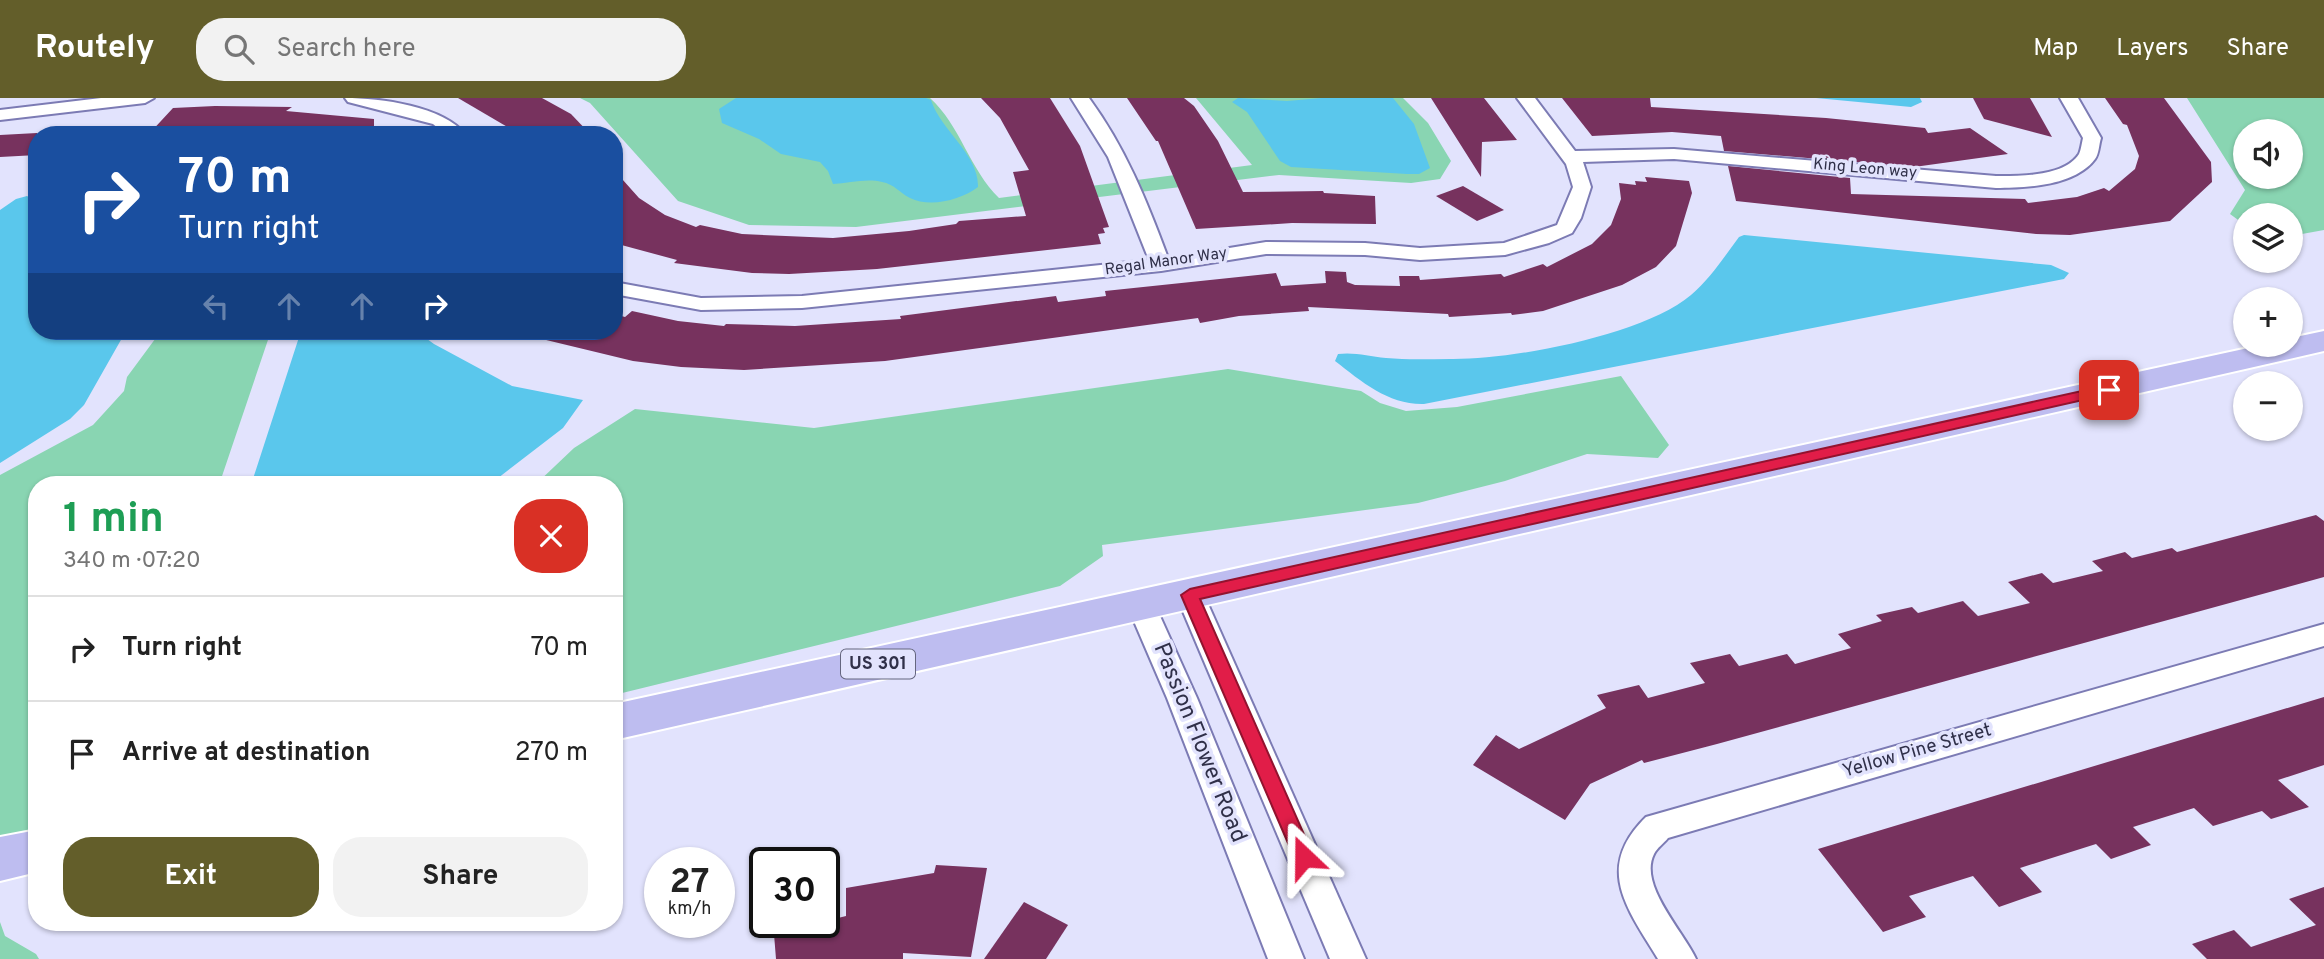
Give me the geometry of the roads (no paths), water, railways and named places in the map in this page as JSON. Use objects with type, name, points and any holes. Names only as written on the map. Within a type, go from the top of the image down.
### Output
[{"type":"main road","name":"US 301","points":[[623,720],[2324,341]]},
{"type":"main road","points":[[0,859],[28,853]]},
{"type":"street","points":[[0,115],[145,98]]},
{"type":"street","points":[[354,98],[439,120],[446,126]]},
{"type":"street","points":[[1080,98],[1103,125],[1161,265]]},
{"type":"street","name":"Regal Manor Way","points":[[623,290],[701,304],[802,302],[1161,265],[1266,248],[1365,249],[1442,254],[1505,249],[1542,239],[1565,229],[1572,218],[1582,187],[1575,164],[1526,98]]},
{"type":"street","name":"King Leon way","points":[[1570,157],[1674,154],[1996,182],[2035,182],[2067,171],[2087,157],[2092,138],[2069,98]]},
{"type":"street","points":[[1190,595],[1348,959]]},
{"type":"street","name":"Passion Flower Road","points":[[1141,605],[1182,698],[1286,959]]},
{"type":"street","name":"Yellow Pine Street","points":[[1678,959],[1640,897],[1634,878],[1633,861],[1638,848],[1646,836],[1658,827],[2324,635]]},
{"type":"water","points":[[736,98],[926,98],[931,100],[943,122],[966,153],[977,175],[978,187],[954,199],[927,202],[910,198],[882,182],[833,184],[828,171],[820,162],[781,154],[759,139],[722,123],[719,109]]},
{"type":"water","points":[[1238,98],[1287,101],[1393,98],[1414,124],[1430,168],[1419,174],[1407,174],[1291,167],[1280,161],[1247,112],[1232,102]]},
{"type":"water","points":[[1816,98],[1920,98],[1922,102],[1911,107]]},
{"type":"water","points":[[28,197],[28,340],[121,340],[84,405],[70,419],[0,463],[0,210],[16,199]]},
{"type":"water","points":[[1744,235],[2051,265],[2069,273],[2064,279],[1424,404],[1399,401],[1377,391],[1335,361],[1338,354],[1410,359],[1507,355],[1541,350],[1610,333],[1670,309],[1691,295],[1711,275],[1739,237]]},
{"type":"water","points":[[298,340],[428,340],[512,386],[583,400],[563,428],[501,476],[254,476]]}]
